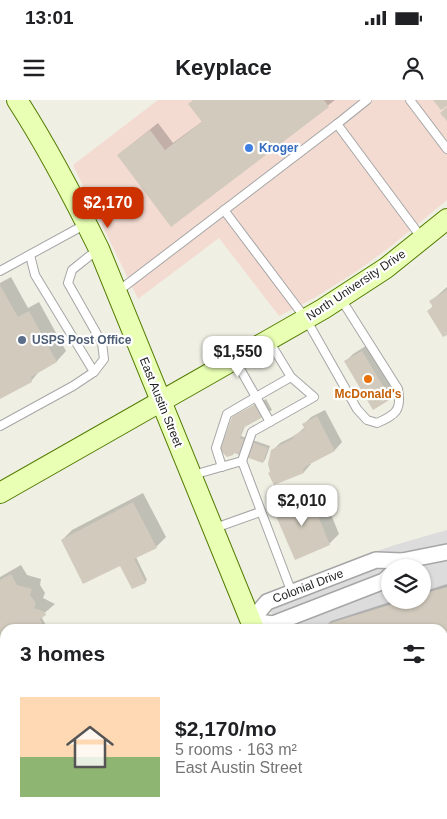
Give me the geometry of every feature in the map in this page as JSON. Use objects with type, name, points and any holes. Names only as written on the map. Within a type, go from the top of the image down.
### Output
[{"type":"main road","name":"East Austin Street","points":[[17,100],[46,146],[99,249],[252,624]]},
{"type":"main road","name":"North University Drive","points":[[1,491],[306,319],[386,268],[447,219]]},
{"type":"street","name":"Colonial Drive","points":[[419,559],[447,552]]},
{"type":"street","name":"Colonial Drive","points":[[253,624],[267,602],[376,560],[381,561]]},
{"type":"street","name":"Colonial Drive","points":[[273,624],[381,582]]},
{"type":"lane","points":[[117,292],[367,100]]},
{"type":"lane","points":[[410,100],[447,150]]},
{"type":"lane","points":[[337,124],[423,239]]},
{"type":"lane","points":[[224,210],[306,319],[356,410],[366,420],[377,423],[389,418],[398,410],[400,400],[398,389],[340,298]]},
{"type":"lane","points":[[0,271],[86,224]]},
{"type":"lane","points":[[0,426],[73,386],[94,372],[104,359],[102,344],[68,283],[72,270],[99,249]]},
{"type":"lane","points":[[30,254],[35,275],[94,372]]},
{"type":"lane","points":[[269,340],[291,378],[314,397],[252,432],[242,461],[292,593]]},
{"type":"lane","points":[[235,360],[270,422]]},
{"type":"lane","points":[[222,467],[216,448],[227,414],[291,378]]},
{"type":"lane","points":[[191,476],[242,461]]},
{"type":"lane","points":[[213,529],[260,512]]},
{"type":"shaded area","points":[[158,100],[447,100],[447,200],[390,247],[357,271],[316,297],[279,316],[219,238],[138,299],[73,165]]},
{"type":"shaded area","points":[[447,530],[447,624],[276,624],[264,595],[356,558]]},
{"type":"building","points":[[193,100],[324,100],[329,107],[171,227],[117,155],[150,130],[165,150],[202,122],[188,104]]},
{"type":"building","points":[[433,100],[447,100],[447,106],[441,110]]},
{"type":"building","points":[[447,107],[447,121],[440,113]]},
{"type":"building","name":"USPS Post Office","points":[[0,285],[18,317],[29,311],[57,362],[31,377],[32,382],[0,399]]},
{"type":"building","points":[[447,290],[447,335],[443,337],[427,311],[433,307],[429,301]]},
{"type":"building","points":[[362,351],[391,399],[373,410],[344,361]]},
{"type":"building","points":[[263,400],[270,413],[243,428],[240,438],[268,448],[263,463],[234,453],[227,457],[220,450],[232,417]]},
{"type":"building","points":[[317,416],[335,451],[308,465],[303,469],[304,473],[274,485],[268,473],[270,472],[268,464],[271,450],[294,438],[293,436],[305,429],[302,424]]},
{"type":"building","points":[[309,494],[330,545],[295,560],[273,509]]},
{"type":"building","points":[[133,502],[157,548],[134,559],[146,583],[132,589],[120,566],[83,584],[61,540]]},
{"type":"building","points":[[11,574],[17,585],[32,589],[30,595],[36,603],[34,608],[45,612],[46,615],[40,619],[42,624],[0,624],[0,580]]},
{"type":"building","points":[[447,587],[447,624],[327,624],[381,607],[381,609],[431,609],[431,591]]},
{"type":"place","name":"Kroger","points":[[249,148]]},
{"type":"place","name":"USPS Post Office","points":[[22,340]]},
{"type":"place","name":"McDonald's","points":[[368,379]]}]
